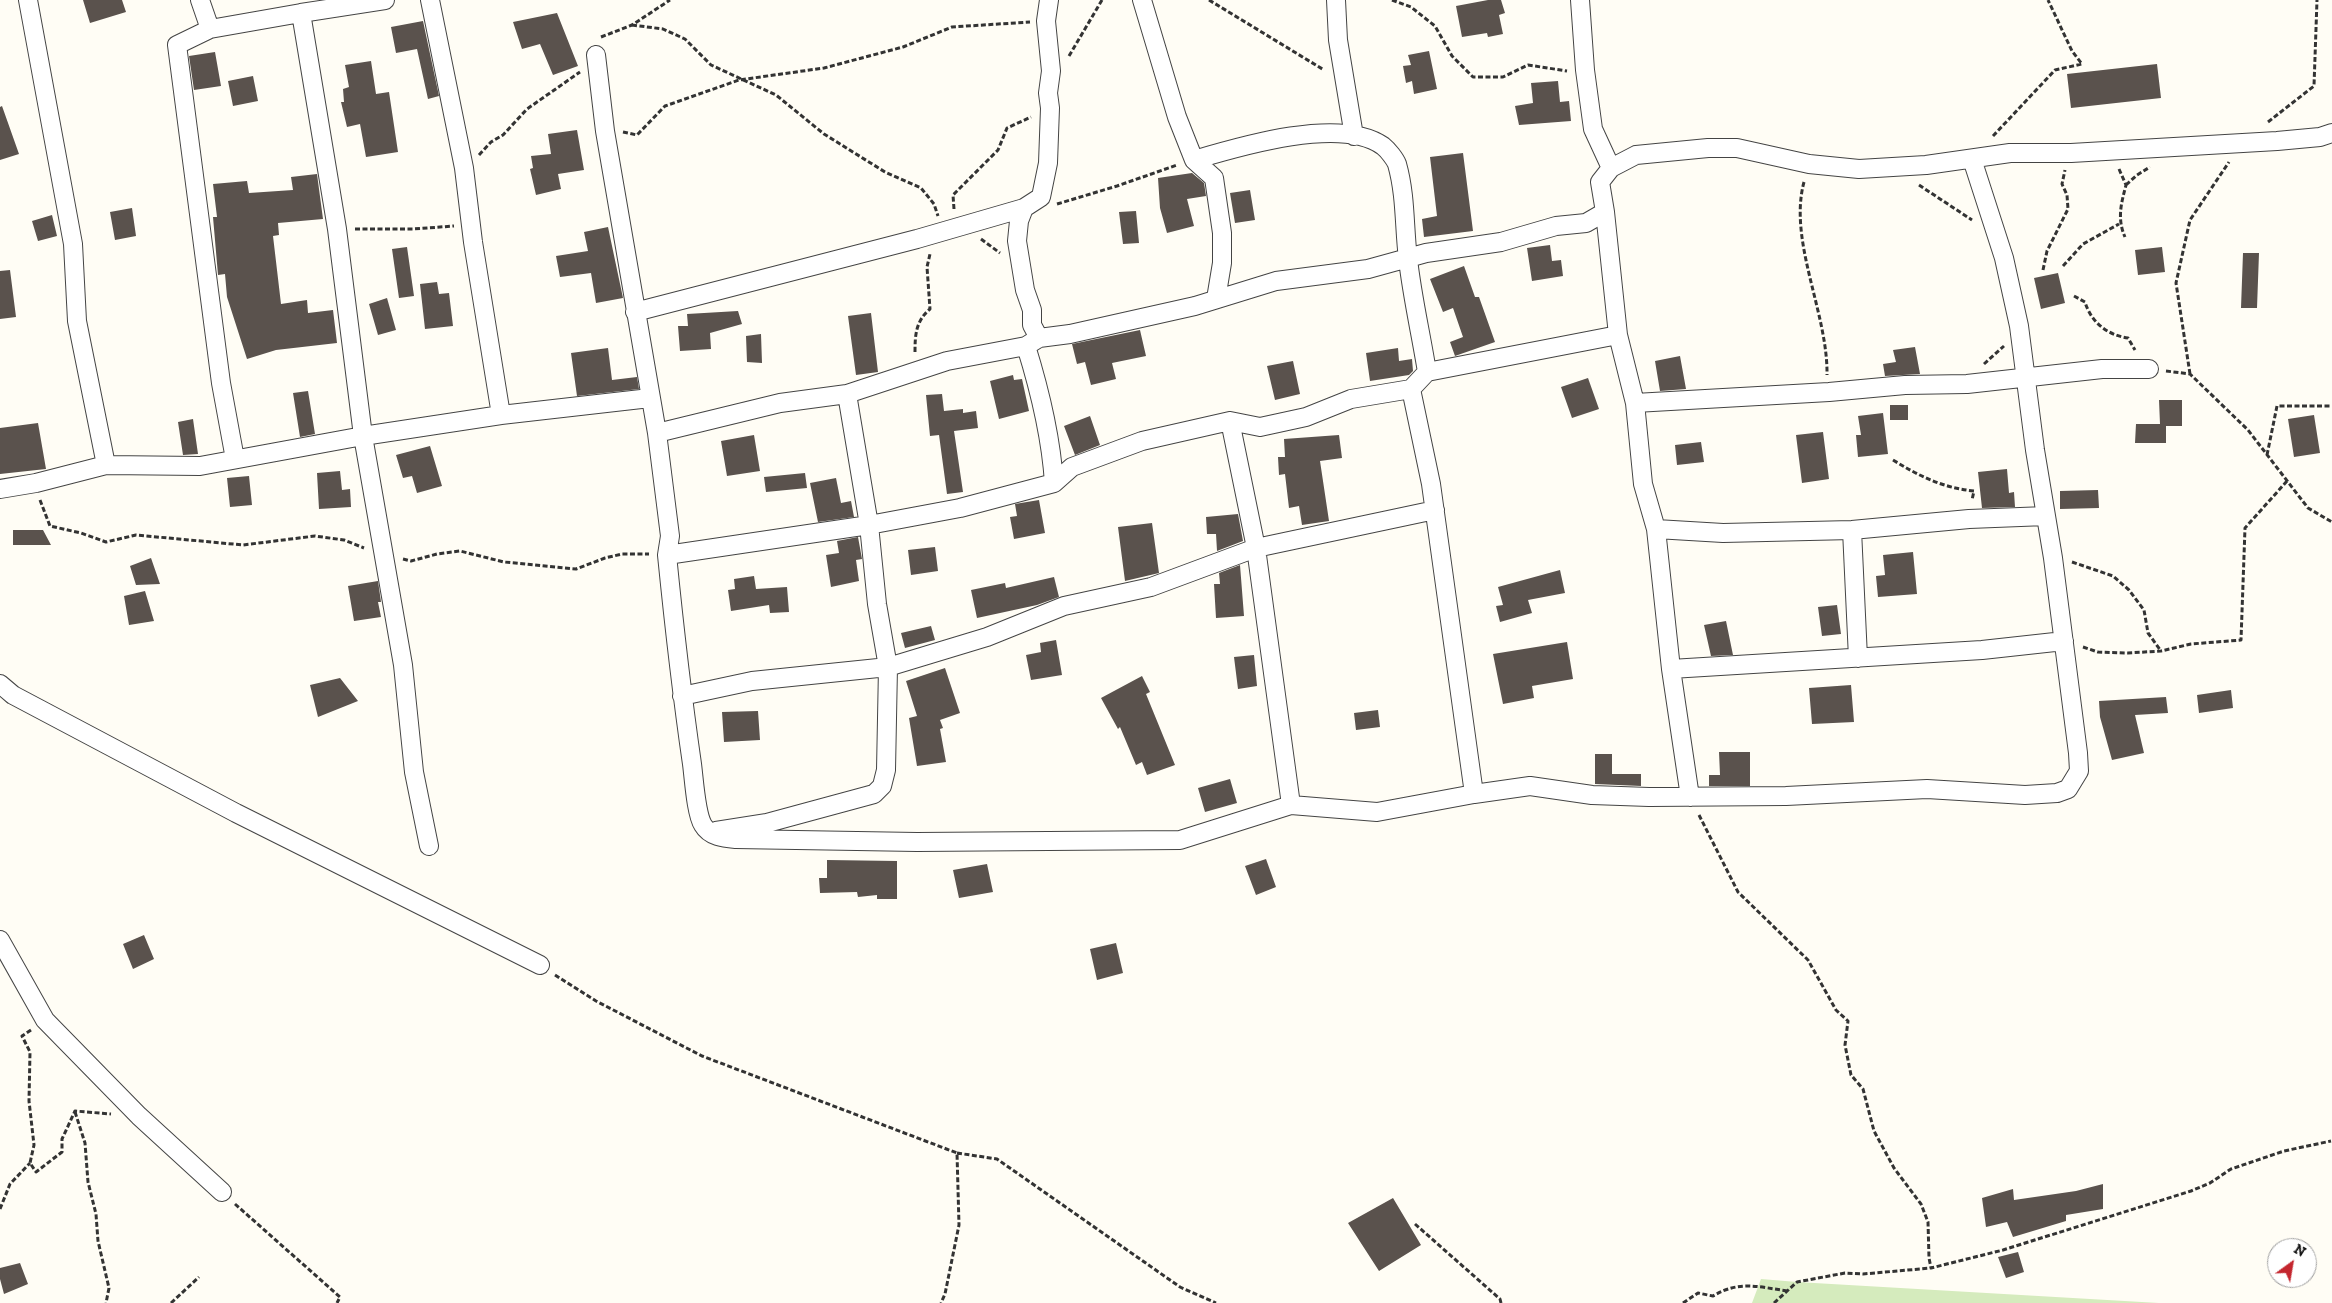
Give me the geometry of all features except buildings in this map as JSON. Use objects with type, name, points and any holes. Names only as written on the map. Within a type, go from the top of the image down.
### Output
[{"type":"street","points":[[28,0],[73,244],[77,320],[106,465]]},
{"type":"street","points":[[200,0],[210,29]]},
{"type":"street","points":[[235,459],[219,364],[177,45],[210,29],[385,0]]},
{"type":"street","points":[[430,0],[464,168],[471,225],[501,415]]},
{"type":"street","points":[[1142,0],[1177,117],[1194,160],[1214,178],[1221,224],[1222,263],[1216,299]]},
{"type":"street","points":[[1336,0],[1338,40],[1354,136]]},
{"type":"street","points":[[1580,0],[1585,70],[1593,129],[1611,168]]},
{"type":"street","points":[[635,312],[945,231],[1024,208],[1041,196],[1048,163],[1050,108],[1049,85],[1051,71],[1046,21],[1054,1]]},
{"type":"street","points":[[301,13],[337,229],[363,436],[403,665],[414,772],[428,846]]},
{"type":"street","points":[[594,48],[605,131],[657,433],[670,536],[667,555],[682,696],[702,824],[708,832],[720,838],[918,842],[1180,840],[1291,805],[1377,812],[1530,786],[1592,795],[1690,797],[1786,796],[1926,789],[2033,795],[2057,793],[2068,789],[2079,771],[2052,551],[2019,326],[2009,276],[1972,159]]},
{"type":"street","points":[[1194,160],[1227,150],[1318,132],[1354,136],[1384,146],[1396,162],[1406,210],[1408,258],[1427,372]]},
{"type":"street","points":[[1690,797],[1671,669],[1656,528],[1643,484],[1635,403],[1618,335],[1600,182],[1611,168],[1636,155],[1708,148],[1737,148],[1809,164],[1859,168],[1972,159],[2010,153],[2071,153],[2311,138],[2332,133]]},
{"type":"street","points":[[1024,208],[1019,221],[1016,241],[1025,290],[1032,310],[1033,342],[1052,456],[1054,483]]},
{"type":"street","points":[[657,433],[780,403],[848,394],[947,361],[1195,306],[1276,281],[1368,269],[1426,253],[1501,242],[1556,226],[1586,223],[1605,212]]},
{"type":"street","points":[[667,555],[869,525],[960,508],[1054,483],[1072,467],[1142,441],[1230,421],[1260,427],[1306,417],[1350,399],[1411,389],[1427,372],[1618,335]]},
{"type":"street","points":[[1635,403],[1829,392],[1905,385],[1967,384],[2026,379],[2102,369],[2149,368]]},
{"type":"street","points":[[1411,389],[1431,484],[1474,794]]},
{"type":"street","points":[[708,832],[767,823],[874,794],[882,786],[886,770],[888,667],[877,604],[869,525],[848,394]]},
{"type":"street","points":[[0,489],[106,465],[200,466],[363,436],[501,415],[650,398]]},
{"type":"street","points":[[1230,421],[1256,548],[1291,805]]},
{"type":"street","points":[[682,696],[752,681],[888,667],[987,637],[1064,606],[1151,587],[1256,548],[1434,510]]},
{"type":"street","points":[[1656,528],[1723,533],[1852,530],[1969,519],[2046,516]]},
{"type":"street","points":[[1852,530],[1858,658]]},
{"type":"street","points":[[1671,669],[1982,650],[2064,641]]},
{"type":"street","points":[[0,684],[13,695],[236,813],[540,965]]},
{"type":"street","points":[[0,940],[45,1020],[139,1116],[222,1192]]},
{"type":"path","points":[[464,168],[491,142],[503,135],[527,109],[568,82],[594,48],[670,0]]},
{"type":"path","points":[[1049,85],[1061,71],[1076,42],[1102,0]]},
{"type":"path","points":[[1209,0],[1344,82]]},
{"type":"path","points":[[1392,0],[1411,7],[1435,26],[1452,56],[1473,77],[1503,77],[1528,65],[1570,72],[1585,70]]},
{"type":"path","points":[[1972,159],[2055,70],[2082,64],[2072,51],[2048,0]]},
{"type":"path","points":[[2190,374],[2176,283],[2190,220],[2242,142],[2314,86],[2317,0]]},
{"type":"path","points":[[605,131],[637,136],[665,106],[739,80],[824,68],[903,47],[952,27],[1046,21]]},
{"type":"path","points":[[632,25],[662,29],[685,39],[711,65],[739,80],[776,95],[824,134],[885,172],[921,188],[934,204],[945,231]]},
{"type":"path","points":[[912,373],[915,337],[920,317],[930,309],[927,267],[945,231],[953,195],[998,150],[1007,128],[1050,108]]},
{"type":"path","points":[[2106,150],[2120,170],[2126,185],[2121,204],[2119,224],[2125,237]]},
{"type":"path","points":[[2043,270],[2047,251],[2068,209],[2067,195],[2062,184],[2071,153]]},
{"type":"path","points":[[1024,208],[1059,204],[1117,186],[1155,171],[1194,160]]},
{"type":"path","points":[[1809,164],[1802,188],[1803,246],[1817,298],[1828,362],[1829,392]]},
{"type":"path","points":[[1894,166],[1998,238]]},
{"type":"path","points":[[2063,266],[2083,244],[2119,224]]},
{"type":"path","points":[[337,229],[413,229],[471,225]]},
{"type":"path","points":[[945,231],[978,237],[994,247],[1009,262],[1022,268]]},
{"type":"path","points":[[2074,296],[2085,302],[2089,315],[2114,336],[2128,338],[2142,364],[2149,368],[2190,374],[2248,430],[2308,508],[2332,522]]},
{"type":"path","points":[[1967,384],[1984,364],[2013,336],[2019,326]]},
{"type":"path","points":[[2266,454],[2277,406],[2332,406]]},
{"type":"path","points":[[1893,460],[1932,482],[1952,489],[1974,492]]},
{"type":"path","points":[[2064,641],[2098,652],[2160,651],[2191,644],[2241,640],[2245,528],[2287,481]]},
{"type":"path","points":[[36,482],[41,506],[50,526],[81,533],[106,542],[136,535],[243,544],[314,536],[344,540],[374,552],[411,561],[437,554],[460,551],[504,562],[576,569],[596,560],[622,554],[667,555]]},
{"type":"path","points":[[2052,551],[2071,561],[2114,576],[2129,590],[2144,610],[2148,633],[2160,651]]},
{"type":"path","points":[[1690,797],[1738,892],[1808,960],[1836,1010],[1848,1021],[1845,1045],[1851,1074],[1863,1089],[1874,1131],[1894,1168],[1921,1204],[1928,1222],[1931,1268]]},
{"type":"path","points":[[540,965],[596,1001],[702,1056],[957,1153],[997,1159],[1180,1287],[1216,1303]]},
{"type":"path","points":[[0,1209],[10,1184],[30,1163],[34,1145],[29,1100],[30,1052],[22,1036],[45,1020]]},
{"type":"path","points":[[30,1163],[36,1172],[62,1152],[62,1139],[75,1111]]},
{"type":"path","points":[[75,1111],[139,1116]]},
{"type":"path","points":[[75,1111],[85,1143],[88,1182],[96,1214],[98,1241],[109,1288],[104,1301],[106,1303]]},
{"type":"path","points":[[1774,1303],[1797,1282],[1845,1273],[1863,1274],[1931,1268],[2003,1250],[2191,1191],[2210,1183],[2232,1169],[2284,1151],[2330,1141]]},
{"type":"path","points":[[941,1303],[959,1225],[957,1153]]},
{"type":"path","points":[[222,1192],[340,1297],[337,1303]]},
{"type":"path","points":[[1415,1224],[1500,1299],[1501,1303]]},
{"type":"path","points":[[171,1303],[199,1278]]},
{"type":"path","points":[[1682,1303],[1698,1293],[1713,1296],[1729,1287],[1751,1286],[1788,1291]]},
{"type":"green space","points":[[1761,1279],[1797,1282],[2159,1303],[1752,1303]]}]
